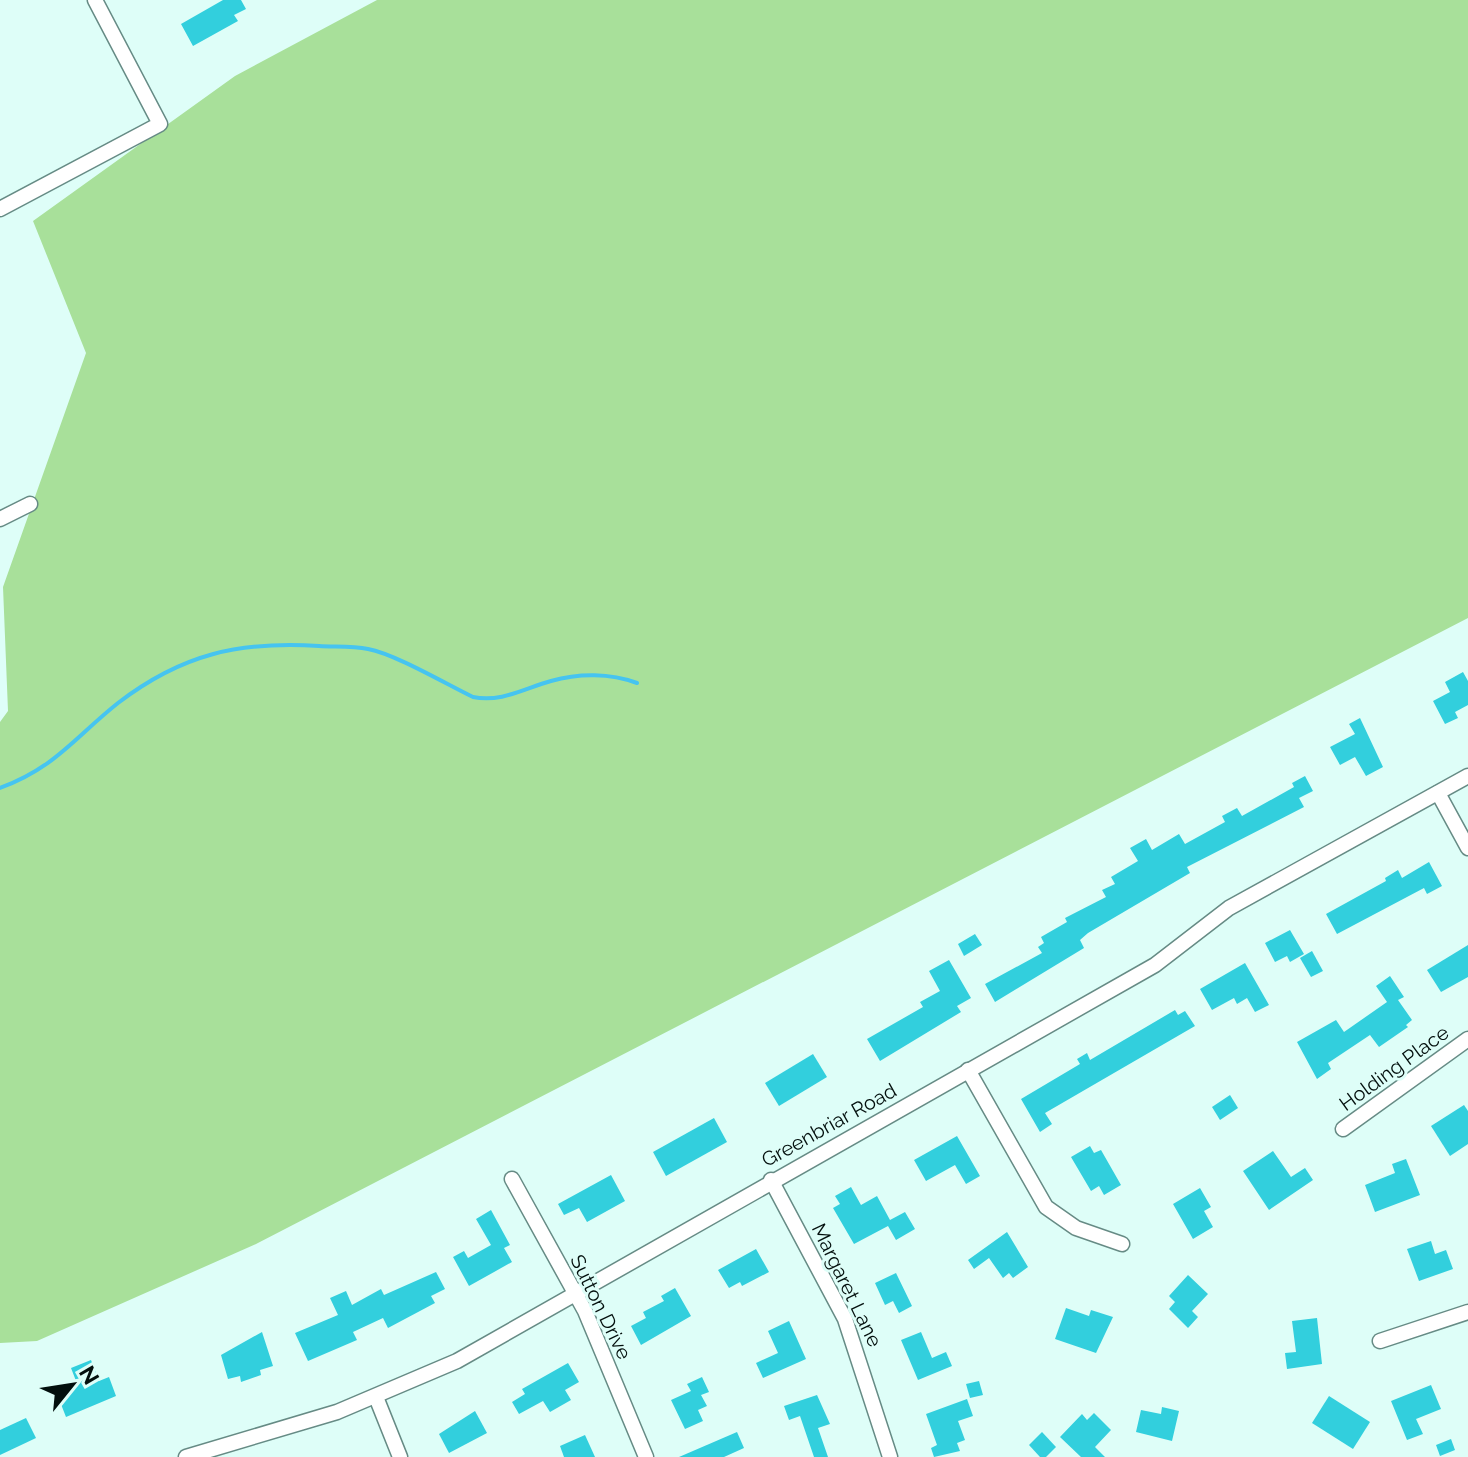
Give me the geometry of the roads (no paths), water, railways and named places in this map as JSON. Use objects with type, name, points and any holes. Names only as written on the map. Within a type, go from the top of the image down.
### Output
[{"type":"street","points":[[0,209],[160,124],[95,0]]},
{"type":"street","points":[[0,519],[30,504]]},
{"type":"street","name":"Greenbriar Road","points":[[186,1457],[376,1397],[457,1361],[771,1180],[1155,965],[1229,908],[1468,776]]},
{"type":"street","points":[[1438,793],[1468,848]]},
{"type":"street","name":"Holding Place","points":[[1343,1129],[1468,1039]]},
{"type":"street","points":[[968,1070],[1046,1207],[1076,1228],[1122,1244]]},
{"type":"street","name":"Sutton Drive","points":[[512,1179],[575,1293],[646,1457]]},
{"type":"street","name":"Margaret Lane","points":[[771,1180],[845,1319],[890,1457]]},
{"type":"street","points":[[1380,1341],[1468,1312]]},
{"type":"street","points":[[376,1397],[400,1457]]},
{"type":"waterway","points":[[0,788],[36,771],[64,751],[142,686],[189,662],[237,649],[290,645],[368,649],[406,663],[473,697],[483,698],[503,696],[572,677],[605,676],[637,683]]}]
